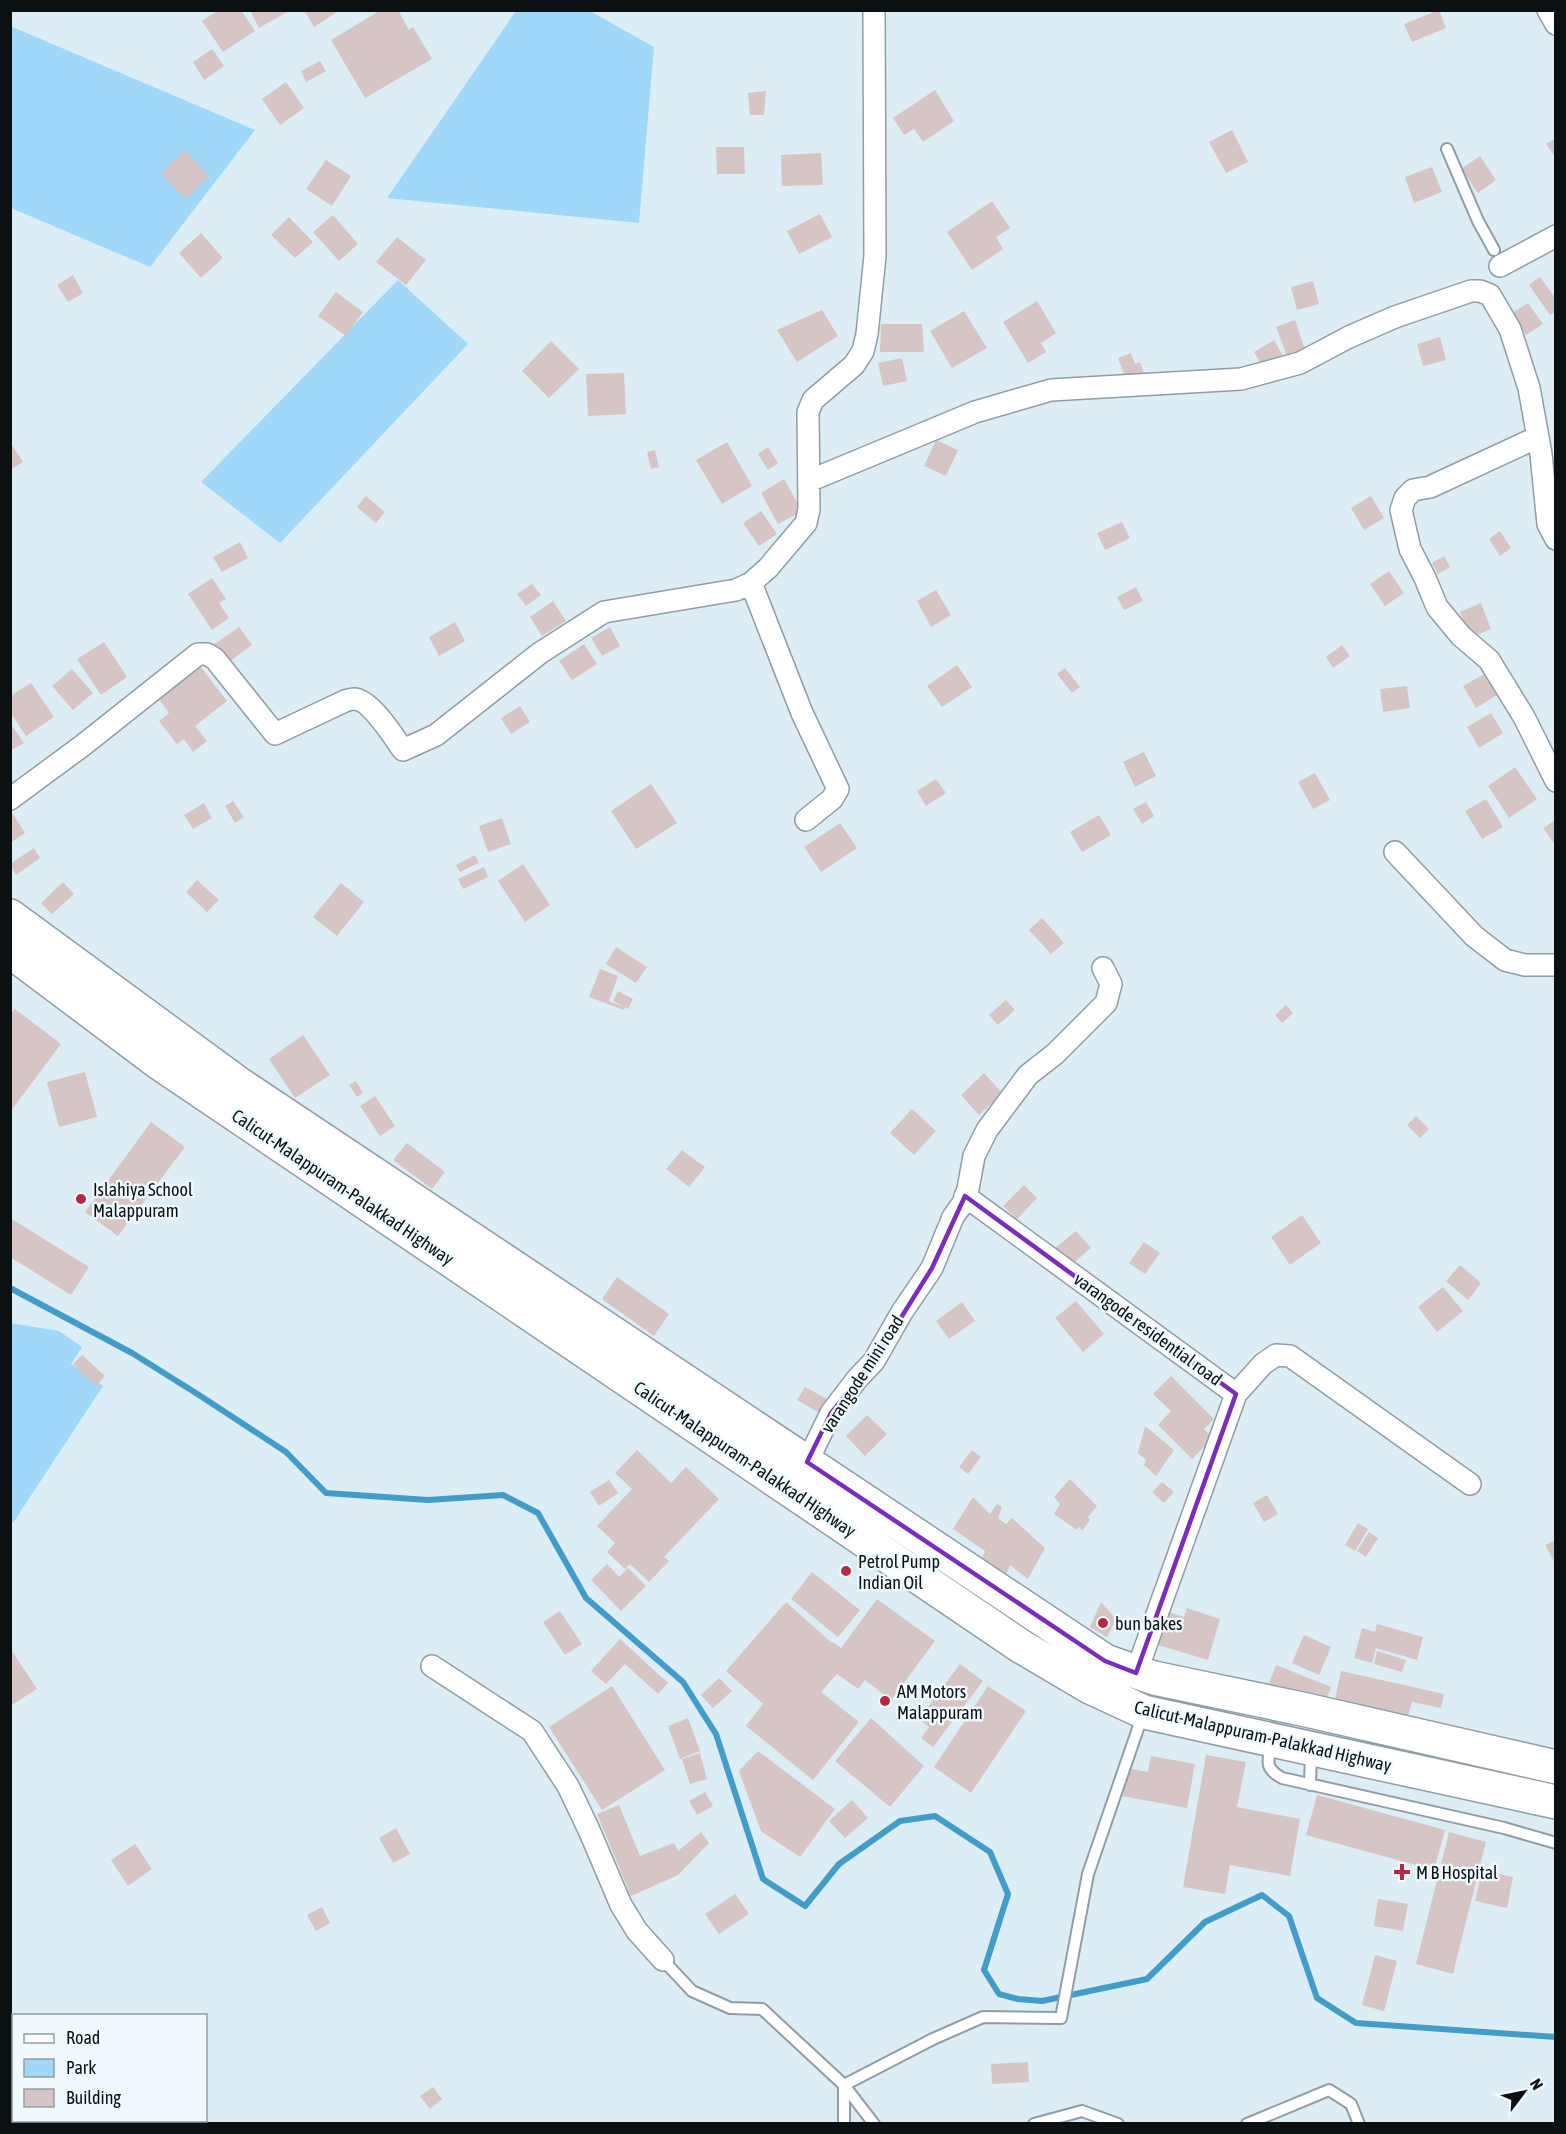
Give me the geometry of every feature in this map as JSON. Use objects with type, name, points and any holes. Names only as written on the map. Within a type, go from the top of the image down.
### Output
[{"type":"highway","name":"Calicut-Malappuram-Palakkad Highway","points":[[10,916],[239,1084],[1105,1661],[1154,1678],[1556,1767]]},
{"type":"highway","name":"Calicut-Malappuram-Palakkad Highway","points":[[10,951],[168,1068],[1022,1647],[1090,1687],[1144,1712],[1556,1802]]},
{"type":"highway","points":[[1292,1744],[1302,1709]]},
{"type":"street","points":[[10,800],[198,654],[207,654],[214,659],[275,734],[345,701],[355,699],[365,703],[403,750],[436,735],[540,653],[604,612],[736,590],[751,583],[768,568],[806,523],[809,509],[808,412],[813,400],[854,365],[863,351],[867,334],[875,256],[874,10]]},
{"type":"street","points":[[1548,10],[1556,24]]},
{"type":"street","points":[[1480,291],[1498,273],[1497,258],[1556,236]]},
{"type":"street","points":[[809,481],[975,412],[1051,390],[1241,379],[1300,363],[1349,337],[1395,317],[1471,291],[1480,291],[1490,295],[1510,329],[1529,388],[1538,437],[1548,524],[1556,539]]},
{"type":"street","points":[[1538,437],[1430,487],[1413,490],[1405,498],[1401,510],[1410,549],[1437,607],[1461,636],[1489,660],[1524,717],[1556,781]]},
{"type":"street","points":[[751,583],[802,713],[838,789],[832,799],[806,820]]},
{"type":"street","points":[[1395,852],[1474,936],[1505,960],[1525,965],[1556,965]]},
{"type":"street","name":"varangode mini road","points":[[807,1462],[831,1413],[874,1361],[902,1312],[932,1268],[953,1217],[965,1196],[974,1156],[987,1130],[1028,1075],[1055,1054],[1106,1003],[1111,984],[1103,968]]},
{"type":"street","name":"varangode residential road","points":[[965,1196],[1236,1394],[1136,1673]]},
{"type":"street","points":[[1236,1394],[1263,1364],[1276,1355],[1290,1356],[1470,1485]]},
{"type":"street","points":[[432,1666],[532,1731],[568,1786],[621,1905],[637,1930],[663,1960]]},
{"type":"lane","points":[[1447,149],[1478,221],[1497,258]]},
{"type":"lane","points":[[844,2085],[933,2039],[983,2017],[1061,2018],[1088,1874],[1144,1712]]},
{"type":"lane","points":[[1310,1785],[1292,1744],[1268,1764],[1271,1772],[1282,1778],[1310,1785],[1504,1828],[1555,1842]]},
{"type":"lane","points":[[663,1960],[692,1991],[730,2008],[762,2008],[844,2085],[874,2124]]},
{"type":"lane","points":[[844,2085],[844,2124]]},
{"type":"lane","points":[[1246,2124],[1329,2090],[1351,2104],[1359,2124]]},
{"type":"lane","points":[[1034,2124],[1082,2111],[1118,2124]]},
{"type":"highlighted area","points":[[965,1196],[1236,1394],[1136,1673],[1105,1661],[807,1462],[831,1413],[874,1361],[932,1268]]},
{"type":"green space","points":[[516,11],[590,11],[654,47],[639,223],[387,198]]},
{"type":"green space","points":[[10,26],[255,130],[150,267],[11,208]]},
{"type":"green space","points":[[398,280],[468,344],[280,543],[201,482]]},
{"type":"green space","points":[[10,1323],[59,1331],[82,1347],[71,1364],[103,1386],[13,1523],[10,1521]]},
{"type":"building","points":[[219,10],[241,10],[255,31],[223,52],[202,21]]},
{"type":"building","points":[[250,10],[286,10],[287,12],[259,28]]},
{"type":"building","points":[[304,10],[340,10],[314,27]]},
{"type":"building","points":[[381,10],[398,10],[409,30],[413,27],[432,59],[365,98],[331,40]]},
{"type":"building","points":[[1439,10],[1446,28],[1412,42],[1404,24]]},
{"type":"building","points":[[212,49],[224,66],[204,80],[193,62]]},
{"type":"building","points":[[320,61],[326,71],[306,82],[301,71]]},
{"type":"building","points":[[286,82],[304,108],[280,125],[262,99]]},
{"type":"building","points":[[935,90],[954,121],[923,142],[914,129],[904,135],[893,118]]},
{"type":"building","points":[[766,91],[764,115],[750,115],[748,93]]},
{"type":"building","points":[[1232,130],[1248,162],[1226,173],[1209,142]]},
{"type":"building","points":[[1556,138],[1556,158],[1546,144]]},
{"type":"building","points":[[716,147],[744,147],[745,174],[717,174]]},
{"type":"building","points":[[185,150],[209,176],[186,199],[161,173]]},
{"type":"building","points":[[821,153],[823,185],[782,186],[781,155]]},
{"type":"building","points":[[1480,156],[1496,180],[1478,193],[1461,169]]},
{"type":"building","points":[[326,160],[351,176],[332,206],[306,189]]},
{"type":"building","points":[[1432,167],[1442,192],[1414,203],[1405,177]]},
{"type":"building","points":[[992,201],[1010,228],[996,237],[1003,249],[972,270],[947,232]]},
{"type":"building","points":[[820,214],[832,237],[799,254],[787,231]]},
{"type":"building","points":[[333,215],[358,244],[339,261],[313,232]]},
{"type":"building","points":[[289,217],[313,242],[295,258],[271,235]]},
{"type":"building","points":[[201,233],[223,258],[201,278],[179,253]]},
{"type":"building","points":[[397,237],[426,260],[406,285],[376,262]]},
{"type":"building","points":[[73,275],[83,293],[68,302],[57,285]]},
{"type":"building","points":[[1540,277],[1556,299],[1556,311],[1550,315],[1529,285]]},
{"type":"building","points":[[1313,281],[1319,304],[1297,310],[1291,287]]},
{"type":"building","points":[[336,292],[363,312],[346,336],[318,316]]},
{"type":"building","points":[[1037,301],[1056,333],[1041,343],[1046,352],[1028,363],[1003,322]]},
{"type":"building","points":[[1528,303],[1543,324],[1526,335],[1512,313]]},
{"type":"building","points":[[822,310],[838,336],[797,362],[777,330]]},
{"type":"building","points":[[964,311],[987,348],[952,368],[930,331]]},
{"type":"building","points":[[1295,320],[1305,350],[1287,356],[1276,327]]},
{"type":"building","points":[[881,324],[922,324],[924,352],[880,352]]},
{"type":"building","points":[[1440,337],[1446,360],[1423,366],[1417,344]]},
{"type":"building","points":[[1274,340],[1283,356],[1263,367],[1254,352]]},
{"type":"building","points":[[551,341],[579,369],[549,398],[522,371]]},
{"type":"building","points":[[1131,353],[1135,364],[1140,362],[1144,373],[1126,379],[1118,358]]},
{"type":"building","points":[[902,358],[907,381],[883,386],[878,363]]},
{"type":"building","points":[[624,373],[626,414],[588,416],[586,374]]},
{"type":"building","points":[[936,440],[958,450],[946,476],[924,466]]},
{"type":"building","points":[[10,442],[23,462],[10,470]]},
{"type":"building","points":[[727,442],[752,486],[722,504],[696,460]]},
{"type":"building","points":[[768,447],[778,463],[768,470],[758,454]]},
{"type":"building","points":[[655,450],[659,467],[651,469],[647,452]]},
{"type":"building","points":[[784,479],[802,511],[778,524],[761,493]]},
{"type":"building","points":[[366,496],[385,512],[376,523],[357,507]]},
{"type":"building","points":[[1371,496],[1384,518],[1364,530],[1351,508]]},
{"type":"building","points":[[761,511],[777,534],[759,546],[743,523]]},
{"type":"building","points":[[1122,522],[1130,538],[1105,550],[1097,533]]},
{"type":"building","points":[[1500,531],[1511,548],[1500,556],[1489,539]]},
{"type":"building","points":[[240,542],[248,558],[222,572],[213,557]]},
{"type":"building","points":[[1444,556],[1450,567],[1438,574],[1432,563]]},
{"type":"building","points":[[1389,571],[1404,593],[1385,606],[1370,584]]},
{"type":"building","points":[[212,578],[226,599],[219,603],[229,618],[212,630],[188,594]]},
{"type":"building","points":[[532,584],[541,595],[526,606],[517,594]]},
{"type":"building","points":[[1136,587],[1143,601],[1124,610],[1117,597]]},
{"type":"building","points":[[936,590],[951,615],[931,627],[917,601]]},
{"type":"building","points":[[553,601],[566,621],[542,636],[530,617]]},
{"type":"building","points":[[1481,603],[1491,629],[1470,638],[1460,612]]},
{"type":"building","points":[[455,622],[465,641],[439,656],[429,637]]},
{"type":"building","points":[[239,627],[252,645],[226,664],[213,645]]},
{"type":"building","points":[[610,627],[620,646],[602,656],[591,638]]},
{"type":"building","points":[[104,642],[127,677],[101,695],[77,659]]},
{"type":"building","points":[[584,644],[597,664],[572,680],[559,661]]},
{"type":"building","points":[[1342,645],[1350,656],[1333,668],[1326,657]]},
{"type":"building","points":[[957,665],[972,687],[942,707],[927,686]]},
{"type":"building","points":[[200,666],[227,701],[195,726],[207,741],[193,752],[184,739],[177,744],[159,721],[169,713],[158,698]]},
{"type":"building","points":[[1065,668],[1080,687],[1072,693],[1057,674]]},
{"type":"building","points":[[72,669],[93,693],[73,710],[52,686]]},
{"type":"building","points":[[1490,671],[1502,692],[1476,708],[1463,686]]},
{"type":"building","points":[[31,683],[54,717],[26,736],[10,712],[10,696]]},
{"type":"building","points":[[1407,686],[1410,708],[1383,712],[1380,689]]},
{"type":"building","points":[[520,706],[530,722],[511,734],[501,718]]},
{"type":"building","points":[[1491,713],[1503,733],[1479,748],[1467,727]]},
{"type":"building","points":[[10,723],[24,743],[10,751]]},
{"type":"building","points":[[1144,752],[1156,776],[1135,787],[1123,762]]},
{"type":"building","points":[[1515,767],[1537,799],[1509,818],[1488,786]]},
{"type":"building","points":[[1315,773],[1330,800],[1313,809],[1298,782]]},
{"type":"building","points":[[936,779],[946,793],[926,806],[917,791]]},
{"type":"building","points":[[651,784],[677,823],[636,849],[611,811]]},
{"type":"building","points":[[1486,799],[1503,827],[1482,839],[1465,811]]},
{"type":"building","points":[[233,801],[244,817],[235,823],[225,806]]},
{"type":"building","points":[[1146,802],[1154,816],[1142,824],[1133,809]]},
{"type":"building","points":[[204,803],[212,818],[193,829],[184,815]]},
{"type":"building","points":[[13,814],[25,833],[10,843],[10,816]]},
{"type":"building","points":[[1099,815],[1111,835],[1082,852],[1070,832]]},
{"type":"building","points":[[502,818],[511,844],[488,852],[479,826]]},
{"type":"building","points":[[1556,820],[1556,846],[1543,828]]},
{"type":"building","points":[[840,823],[857,848],[821,872],[804,847]]},
{"type":"building","points":[[34,848],[40,858],[16,875],[10,864]]},
{"type":"building","points":[[475,855],[479,863],[460,872],[456,865]]},
{"type":"building","points":[[523,864],[550,905],[525,922],[498,881]]},
{"type":"building","points":[[484,867],[488,877],[463,889],[458,879]]},
{"type":"building","points":[[197,880],[219,900],[207,912],[186,892]]},
{"type":"building","points":[[63,882],[74,894],[52,914],[41,903]]},
{"type":"building","points":[[341,883],[364,902],[337,936],[313,917]]},
{"type":"building","points":[[1042,918],[1064,943],[1051,954],[1029,930]]},
{"type":"building","points":[[616,947],[647,967],[636,983],[606,964]]},
{"type":"building","points":[[600,969],[618,976],[609,1001],[624,1007],[613,1001],[618,991],[633,999],[628,1009],[625,1007],[624,1010],[589,997]]},
{"type":"building","points":[[1006,1000],[1015,1010],[998,1025],[989,1015]]},
{"type":"building","points":[[1286,1005],[1293,1013],[1282,1023],[1275,1015]]},
{"type":"building","points":[[15,1009],[61,1044],[10,1112],[10,1014]]},
{"type":"building","points":[[303,1035],[330,1075],[295,1098],[269,1059]]},
{"type":"building","points":[[85,1072],[97,1117],[59,1127],[47,1082]]},
{"type":"building","points":[[984,1073],[1002,1093],[979,1115],[961,1095]]},
{"type":"building","points":[[356,1081],[363,1093],[357,1097],[349,1085]]},
{"type":"building","points":[[375,1096],[395,1126],[380,1136],[360,1106]]},
{"type":"building","points":[[912,1109],[936,1131],[914,1155],[890,1133]]},
{"type":"building","points":[[1416,1116],[1429,1129],[1420,1138],[1407,1125]]},
{"type":"building","points":[[151,1122],[185,1147],[118,1236],[85,1212]]},
{"type":"building","points":[[407,1143],[445,1172],[432,1189],[393,1160]]},
{"type":"building","points":[[682,1150],[705,1167],[689,1187],[666,1169]]},
{"type":"building","points":[[1024,1185],[1037,1198],[1017,1219],[1003,1206]]},
{"type":"building","points":[[1302,1215],[1321,1243],[1290,1265],[1271,1237]]},
{"type":"building","points":[[10,1218],[89,1267],[71,1295],[10,1257]]},
{"type":"building","points":[[1076,1231],[1091,1248],[1070,1266],[1055,1248]]},
{"type":"building","points":[[1144,1242],[1160,1253],[1145,1274],[1129,1263]]},
{"type":"building","points":[[1460,1265],[1481,1283],[1468,1300],[1446,1281]]},
{"type":"building","points":[[617,1277],[669,1314],[654,1336],[602,1299]]},
{"type":"building","points":[[1443,1287],[1463,1311],[1437,1332],[1418,1307]]},
{"type":"building","points":[[1076,1301],[1104,1334],[1083,1352],[1055,1318]]},
{"type":"building","points":[[962,1302],[975,1321],[949,1339],[936,1321]]},
{"type":"building","points":[[82,1355],[105,1376],[96,1386],[73,1364]]},
{"type":"building","points":[[1171,1376],[1214,1419],[1204,1429],[1213,1438],[1192,1459],[1158,1425],[1171,1411],[1153,1394]]},
{"type":"building","points":[[805,1387],[836,1404],[828,1418],[797,1400]]},
{"type":"building","points":[[867,1415],[887,1434],[865,1456],[846,1436]]},
{"type":"building","points":[[1145,1426],[1174,1450],[1156,1476],[1144,1465],[1146,1460],[1138,1453]]},
{"type":"building","points":[[637,1450],[671,1483],[686,1467],[719,1499],[664,1557],[669,1561],[649,1582],[630,1564],[625,1569],[607,1552],[615,1543],[597,1526],[632,1489],[615,1473]]},
{"type":"building","points":[[972,1450],[981,1457],[968,1474],[959,1467]]},
{"type":"building","points":[[1070,1479],[1097,1506],[1088,1517],[1090,1520],[1082,1531],[1079,1527],[1077,1530],[1054,1514],[1060,1504],[1054,1497]]},
{"type":"building","points":[[609,1480],[618,1493],[599,1506],[590,1492]]},
{"type":"building","points":[[1162,1482],[1174,1492],[1164,1503],[1152,1492]]},
{"type":"building","points":[[1267,1495],[1278,1514],[1264,1522],[1253,1503]]},
{"type":"building","points":[[973,1497],[990,1514],[997,1504],[1002,1507],[998,1518],[1006,1524],[1012,1518],[1045,1548],[1028,1579],[1010,1565],[1005,1578],[981,1561],[985,1551],[953,1529]]},
{"type":"building","points":[[1358,1523],[1368,1529],[1355,1551],[1345,1545]]},
{"type":"building","points":[[1369,1532],[1378,1538],[1366,1557],[1357,1551]]},
{"type":"building","points":[[1556,1540],[1556,1565],[1545,1545]]},
{"type":"building","points":[[607,1564],[619,1577],[628,1568],[646,1586],[621,1611],[591,1580]]},
{"type":"building","points":[[812,1572],[860,1610],[838,1637],[791,1599]]},
{"type":"building","points":[[877,1599],[935,1641],[891,1700],[865,1680],[858,1689],[837,1674],[821,1692],[859,1722],[813,1780],[746,1726],[763,1704],[726,1671],[786,1602],[832,1643],[841,1648]]},
{"type":"building","name":"bun bakes","points":[[1101,1602],[1116,1619],[1107,1637],[1090,1627]]},
{"type":"building","points":[[1187,1608],[1220,1619],[1208,1660],[1155,1644],[1165,1611],[1184,1617]]},
{"type":"building","points":[[560,1611],[582,1644],[565,1655],[543,1622]]},
{"type":"building","points":[[1377,1624],[1423,1637],[1417,1660],[1376,1648],[1372,1663],[1354,1658],[1362,1628],[1375,1632]]},
{"type":"building","points":[[1304,1635],[1331,1647],[1319,1675],[1292,1663]]},
{"type":"building","points":[[620,1639],[668,1683],[658,1694],[625,1664],[606,1684],[591,1671]]},
{"type":"building","points":[[10,1648],[37,1689],[10,1706]]},
{"type":"building","points":[[1377,1651],[1406,1660],[1402,1672],[1374,1664]]},
{"type":"building","points":[[960,1664],[983,1681],[933,1747],[921,1738],[929,1727],[919,1719]]},
{"type":"building","points":[[1276,1665],[1331,1687],[1324,1705],[1269,1683]]},
{"type":"building","points":[[1341,1671],[1444,1694],[1441,1708],[1412,1702],[1408,1716],[1335,1699]]},
{"type":"building","points":[[719,1678],[732,1691],[713,1708],[701,1695]]},
{"type":"building","points":[[612,1686],[665,1770],[602,1810],[549,1727]]},
{"type":"building","points":[[988,1686],[1026,1711],[971,1793],[934,1767]]},
{"type":"building","points":[[688,1718],[700,1751],[680,1759],[668,1726]]},
{"type":"building","points":[[871,1718],[924,1766],[890,1807],[835,1761]]},
{"type":"building","points":[[758,1751],[835,1809],[800,1857],[761,1831],[739,1771]]},
{"type":"building","points":[[700,1753],[707,1779],[690,1784],[682,1759]]},
{"type":"building","points":[[1206,1755],[1246,1762],[1237,1807],[1300,1819],[1290,1876],[1230,1865],[1225,1894],[1183,1887]]},
{"type":"building","points":[[1151,1756],[1195,1764],[1187,1808],[1122,1796],[1127,1768],[1148,1772]]},
{"type":"building","points":[[705,1792],[713,1806],[697,1815],[689,1801]]},
{"type":"building","points":[[1317,1795],[1445,1830],[1434,1870],[1306,1835]]},
{"type":"building","points":[[852,1800],[868,1818],[845,1838],[829,1821]]},
{"type":"building","points":[[619,1805],[640,1856],[674,1843],[678,1851],[701,1832],[709,1843],[678,1875],[631,1896],[597,1814]]},
{"type":"building","points":[[396,1828],[410,1854],[393,1863],[379,1838]]},
{"type":"building","points":[[1449,1832],[1486,1842],[1453,1974],[1416,1964]]},
{"type":"building","points":[[135,1844],[152,1869],[128,1886],[111,1860]]},
{"type":"building","points":[[1482,1870],[1513,1877],[1507,1908],[1475,1901]]},
{"type":"building","points":[[735,1894],[749,1914],[719,1934],[705,1914]]},
{"type":"building","points":[[1378,1899],[1408,1904],[1403,1931],[1374,1926]]},
{"type":"building","points":[[322,1907],[330,1923],[316,1931],[307,1915]]},
{"type":"building","points":[[1375,1955],[1397,1961],[1384,2011],[1362,2005]]},
{"type":"building","points":[[1028,2062],[1029,2082],[992,2084],[991,2064]]},
{"type":"building","points":[[433,2087],[442,2099],[430,2109],[420,2096]]},
{"type":"waterway","points":[[10,1288],[132,1353],[199,1395],[286,1452],[326,1493],[428,1500],[503,1495],[538,1513],[586,1598],[683,1682],[716,1734],[763,1879],[805,1906],[839,1864],[900,1821],[935,1816],[990,1852],[1008,1894],[984,1970],[999,1994],[1018,1999],[1042,2001],[1147,1979],[1205,1922],[1262,1895],[1289,1916],[1317,1998],[1356,2023],[1556,2037]]},
{"type":"place","name":"Islahiya School Malappuram","points":[[81,1199]]},
{"type":"place","name":"Petrol Pump Indian Oil","points":[[846,1571]]},
{"type":"place","name":"bun bakes","points":[[1103,1623]]},
{"type":"place","name":"AM Motors Malappuram","points":[[885,1701]]},
{"type":"place","name":"M B Hospital","points":[[1402,1872]]}]
